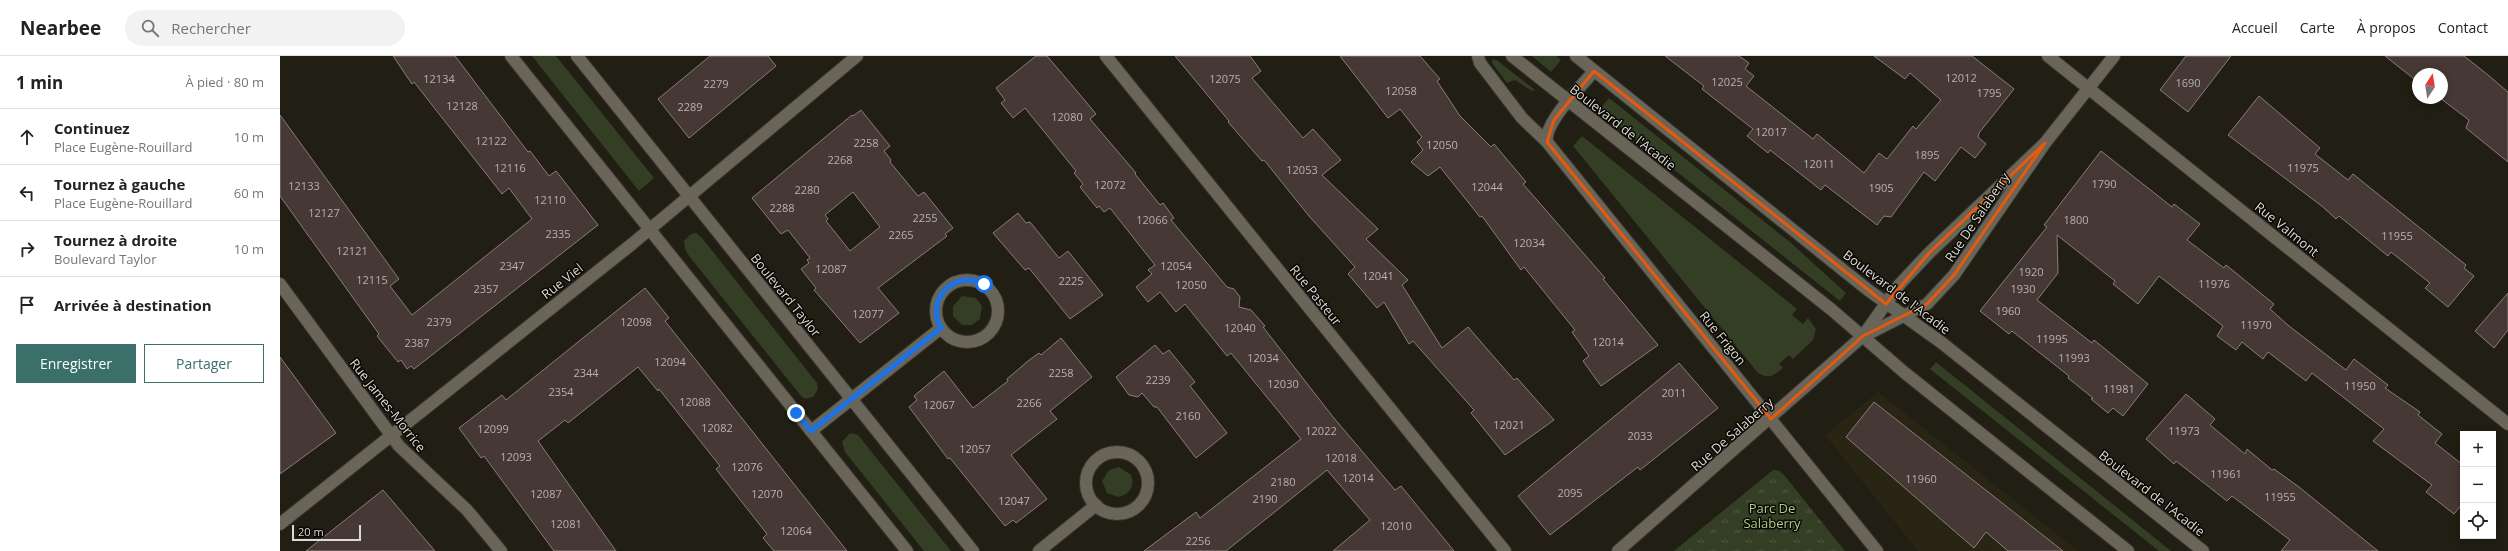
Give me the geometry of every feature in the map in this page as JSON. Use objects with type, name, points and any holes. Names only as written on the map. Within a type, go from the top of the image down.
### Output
[{"type":"street","points":[[511,56],[906,551]]},
{"type":"street","name":"Boulevard Taylor","points":[[577,56],[973,551]]},
{"type":"street","name":"Rue Viel","points":[[280,524],[689,197],[857,56]]},
{"type":"street","name":"Rue Pasteur","points":[[1106,56],[1505,551]]},
{"type":"street","name":"Rue Frigon","points":[[1478,56],[1480,63],[1522,118],[1547,142],[1877,551]]},
{"type":"street","name":"Boulevard de l'Acadie","points":[[1512,56],[1863,336],[1911,378],[2128,551]]},
{"type":"street","name":"Boulevard de l'Acadie","points":[[1576,56],[1886,304],[1942,343],[2203,551]]},
{"type":"street","name":"Rue Valmont","points":[[2048,56],[2508,424]]},
{"type":"street","name":"Rue De Salaberry","points":[[1863,336],[1927,304],[1954,275],[2045,143],[2114,56]]},
{"type":"street","points":[[1547,142],[1550,125],[1594,71]]},
{"type":"street","name":"Rue De Salaberry","points":[[1618,551],[1863,336],[1899,285],[1929,253],[2045,143]]},
{"type":"street","points":[[973,280],[984,284],[992,292],[997,302],[998,313],[995,324],[985,336],[975,341],[964,341],[949,336],[941,328],[937,318],[936,306],[940,296],[947,287],[956,282],[973,280]]},
{"type":"street","name":"Rue James-Morrice","points":[[280,284],[391,435],[418,465],[468,510],[501,551]]},
{"type":"street","points":[[811,431],[941,328]]},
{"type":"street","points":[[1117,452],[1128,454],[1138,459],[1145,468],[1148,479],[1148,490],[1140,504],[1126,512],[1116,514],[1105,511],[1096,505],[1089,496],[1086,480],[1090,469],[1096,460],[1106,454],[1117,452]]},
{"type":"street","points":[[1039,551],[1096,505]]},
{"type":"highlighted area","points":[[1594,71],[1886,304],[1929,253],[2045,143],[1954,275],[1927,304],[1863,336],[1771,419],[1547,142],[1554,120]]},
{"type":"shaded area","points":[[1878,392],[2078,551],[1918,551],[1825,435]]},
{"type":"green space","points":[[532,56],[556,56],[654,178],[639,191]]},
{"type":"green space","points":[[1532,56],[1556,56],[1561,60],[1551,72]]},
{"type":"green space","points":[[1493,59],[1498,61],[1535,90],[1532,91],[1515,80],[1507,83],[1492,63]]},
{"type":"green space","points":[[1609,98],[1790,242],[1846,293],[1840,301],[1599,110]]},
{"type":"green space","points":[[1582,136],[1797,309],[1792,315],[1803,324],[1808,318],[1816,329],[1813,340],[1793,359],[1789,355],[1779,364],[1783,368],[1771,376],[1765,376],[1758,373],[1573,146]]},
{"type":"green space","points":[[696,233],[702,238],[817,383],[818,389],[813,397],[805,399],[801,396],[689,256],[685,249],[684,241],[691,234]]},
{"type":"green space","points":[[962,296],[976,298],[982,306],[980,319],[972,325],[962,325],[953,316],[953,306]]},
{"type":"green space","points":[[1936,362],[2171,551],[2159,551],[1930,369]]},
{"type":"green space","points":[[850,433],[858,435],[951,551],[924,551],[845,452],[842,442]]},
{"type":"green space","points":[[1119,467],[1131,475],[1132,486],[1129,492],[1119,497],[1107,493],[1102,481],[1109,470]]},
{"type":"green space","name":"Parc De Salaberry","points":[[1773,470],[1779,471],[1784,475],[1845,551],[1674,551]]},
{"type":"building","points":[[393,56],[455,56],[528,152],[530,151],[549,176],[556,171],[598,225],[414,369],[411,366],[407,369],[401,360],[398,362],[377,336],[379,334],[280,196],[280,115],[399,279],[390,286],[412,315],[532,219],[509,188],[502,194],[414,82],[412,84]]},
{"type":"building","points":[[710,56],[768,56],[776,66],[689,138],[658,99]]},
{"type":"building","points":[[1036,56],[1047,56],[1076,90],[1096,114],[1090,119],[1136,173],[1135,174],[1160,205],[1163,203],[1174,218],[1171,220],[1227,287],[1234,289],[1240,297],[1239,307],[1251,310],[1265,326],[1263,327],[1333,417],[1395,490],[1401,486],[1454,551],[1333,551],[1370,520],[1327,470],[1226,551],[1144,551],[1196,512],[1200,518],[1301,439],[1231,353],[1227,356],[1185,304],[1176,312],[1160,292],[1148,302],[1136,287],[1152,274],[1148,270],[1155,265],[1110,208],[1104,212],[1099,206],[1097,208],[1080,187],[1083,184],[1074,173],[1076,171],[1025,108],[1013,118],[1001,103],[1005,100],[996,88]]},
{"type":"building","points":[[1175,56],[1250,56],[1261,71],[1252,78],[1303,138],[1313,129],[1341,160],[1322,175],[1378,229],[1366,239],[1408,280],[1402,285],[1442,348],[1468,327],[1514,380],[1517,378],[1554,420],[1505,455],[1471,413],[1474,410],[1413,341],[1409,344],[1384,302],[1377,308],[1348,274],[1355,267],[1309,216],[1264,160],[1262,161],[1228,122],[1229,121]]},
{"type":"building","points":[[1340,56],[1420,56],[1440,79],[1437,81],[1460,116],[1491,147],[1494,144],[1526,182],[1523,184],[1605,278],[1603,279],[1658,345],[1601,386],[1583,361],[1589,356],[1572,332],[1575,330],[1524,267],[1521,270],[1482,216],[1480,217],[1440,167],[1428,176],[1411,162],[1423,150],[1417,142],[1422,137],[1400,109],[1388,118]]},
{"type":"building","points":[[1665,56],[1739,56],[1749,63],[1745,69],[1754,76],[1746,86],[1813,139],[1817,134],[1864,173],[1879,153],[1887,159],[1913,126],[1916,129],[1941,100],[1910,73],[1905,79],[1874,56],[1972,56],[2014,89],[1979,133],[1978,137],[1986,144],[1975,158],[1961,147],[1935,181],[1924,172],[1891,217],[1884,216],[1877,225],[1825,185],[1821,190],[1770,150],[1768,153],[1747,136],[1753,129],[1702,89],[1704,86]]},
{"type":"building","points":[[2186,56],[2231,56],[2188,112],[2160,90]]},
{"type":"building","points":[[2385,56],[2464,56],[2508,92],[2508,162],[2466,128],[2469,120],[2448,104],[2448,68],[2412,68],[2412,77]]},
{"type":"building","points":[[2259,96],[2320,148],[2315,154],[2348,180],[2353,174],[2466,265],[2464,268],[2474,276],[2448,307],[2425,288],[2430,283],[2391,252],[2388,256],[2339,216],[2336,219],[2323,207],[2228,135]]},
{"type":"building","points":[[861,110],[890,146],[884,151],[891,160],[890,162],[918,196],[924,192],[953,228],[945,234],[947,236],[878,288],[899,313],[860,343],[814,290],[816,288],[801,269],[809,263],[807,260],[810,258],[788,230],[781,234],[752,198],[852,115],[853,116]],"holes":[[[853,192],[880,227],[850,251],[826,221],[828,219],[825,215]]]},
{"type":"building","points":[[2101,151],[2172,207],[2174,204],[2200,224],[2187,240],[2224,268],[2226,265],[2274,304],[2270,309],[2289,326],[2346,370],[2354,359],[2388,385],[2385,388],[2420,412],[2418,415],[2442,434],[2435,443],[2460,463],[2460,507],[2454,514],[2426,492],[2432,485],[2373,441],[2384,429],[2312,373],[2306,381],[2268,352],[2263,359],[2242,342],[2236,350],[2217,336],[2223,326],[2159,276],[2138,304],[2113,284],[2115,281],[2057,235],[2058,273],[2037,300],[2092,343],[2094,340],[2148,384],[2123,416],[2113,408],[2108,413],[2091,399],[2093,398],[2068,378],[2069,376],[2012,331],[2009,334],[1980,311],[2047,227],[2044,225]]},
{"type":"building","points":[[1018,213],[1026,223],[1030,222],[1059,258],[1068,251],[1103,295],[1070,319],[1029,268],[1025,270],[993,233]]},
{"type":"building","points":[[645,288],[669,318],[665,321],[847,551],[774,551],[763,538],[767,534],[716,469],[720,466],[659,389],[658,391],[638,367],[568,423],[565,420],[538,441],[616,551],[554,551],[484,456],[481,458],[459,428],[502,395],[506,400]]},
{"type":"building","points":[[2508,293],[2508,330],[2494,348],[2475,331]]},
{"type":"building","points":[[1061,338],[1092,377],[1050,411],[1057,419],[1011,455],[1047,499],[1016,523],[1013,520],[1005,526],[950,458],[948,459],[909,407],[917,400],[914,396],[944,371],[973,408],[1008,381],[1007,379],[1028,361],[1039,353],[1041,355]]},
{"type":"building","points":[[1155,345],[1163,354],[1169,350],[1195,382],[1190,386],[1227,433],[1196,458],[1157,407],[1154,407],[1142,393],[1138,397],[1129,395],[1116,377]]},
{"type":"building","points":[[280,357],[336,433],[280,474]]},
{"type":"building","points":[[1679,363],[1718,408],[1640,470],[1638,467],[1550,535],[1518,496]]},
{"type":"building","points":[[2186,394],[2215,419],[2210,425],[2245,454],[2247,449],[2272,470],[2274,469],[2299,487],[2378,551],[2281,551],[2290,540],[2232,496],[2227,501],[2176,461],[2174,464],[2146,439]]},
{"type":"building","points":[[1874,402],[2063,551],[2008,551],[1986,532],[1974,548],[1846,437]]},
{"type":"building","points":[[383,490],[435,551],[306,551]]},
{"type":"route","points":[[796,413],[811,431],[941,328],[938,323],[936,306],[937,301],[947,287],[962,280],[973,280],[984,284]]}]
